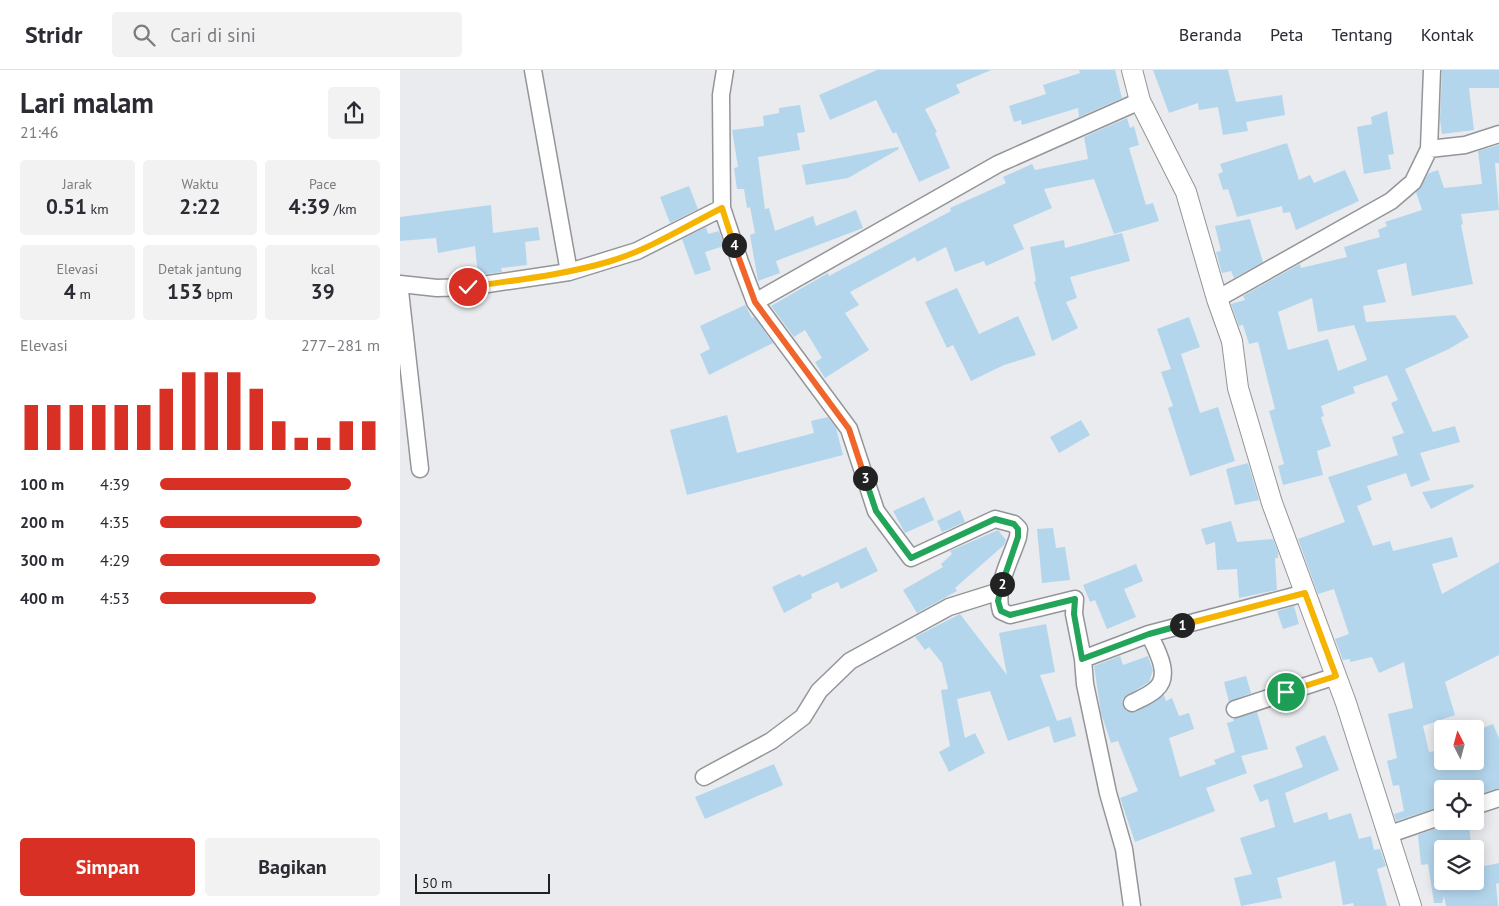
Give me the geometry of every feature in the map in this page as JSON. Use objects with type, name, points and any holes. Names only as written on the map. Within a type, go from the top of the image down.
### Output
[{"type":"street","points":[[533,70],[569,272]]},
{"type":"street","points":[[725,70],[721,95],[722,208],[755,302],[849,429],[876,511],[911,558],[995,519],[1014,524],[1018,529],[1018,537],[1000,591],[998,601],[1001,611],[1010,615],[1075,599],[1074,614],[1085,684],[1108,793],[1124,849],[1132,906]]},
{"type":"street","points":[[1132,70],[1140,101],[1186,192],[1217,299],[1232,341],[1238,388],[1272,503],[1336,676],[1386,835],[1411,906]]},
{"type":"street","points":[[1217,299],[1391,201],[1413,182],[1429,149],[1432,70]]},
{"type":"street","points":[[755,302],[998,164],[1140,101]]},
{"type":"street","points":[[1429,149],[1465,145],[1499,134]]},
{"type":"street","points":[[400,284],[436,288],[468,287],[569,272],[637,251],[722,208]]},
{"type":"street","points":[[400,291],[420,469]]},
{"type":"street","points":[[704,777],[771,742],[803,717],[819,691],[850,661],[949,607],[1000,591]]},
{"type":"street","points":[[1082,659],[1149,634],[1305,593]]},
{"type":"street","points":[[1132,703],[1156,689],[1162,675],[1161,662],[1149,634]]},
{"type":"street","points":[[1235,709],[1336,676]]},
{"type":"street","points":[[1484,803],[1499,798]]},
{"type":"street","points":[[1386,835],[1434,819]]},
{"type":"building","points":[[877,70],[991,70],[956,85],[960,93],[925,109],[937,132],[935,133],[950,168],[919,182],[896,132],[893,134],[876,100],[830,120],[819,95]]},
{"type":"building","points":[[1079,70],[1115,70],[1122,98],[1079,117],[1078,108],[1022,125],[1021,120],[1014,122],[1009,106],[1046,94],[1043,85],[1080,73]]},
{"type":"building","points":[[1153,70],[1228,70],[1236,102],[1282,95],[1285,115],[1246,122],[1248,131],[1223,135],[1218,107],[1199,110],[1198,103],[1169,113]]},
{"type":"building","points":[[1442,70],[1499,70],[1499,88],[1469,88],[1474,130],[1442,134],[1440,120]]},
{"type":"building","points":[[800,105],[805,132],[797,133],[800,150],[758,157],[765,209],[769,208],[775,231],[813,216],[816,226],[856,210],[863,228],[776,261],[780,273],[758,281],[750,235],[755,233],[750,207],[747,208],[744,189],[737,189],[734,168],[738,167],[732,130],[764,126],[763,116],[779,113],[779,108]]},
{"type":"building","points":[[1387,111],[1394,154],[1388,155],[1391,169],[1364,174],[1357,127],[1372,124],[1371,117]]},
{"type":"building","points":[[1127,118],[1130,128],[1134,126],[1139,145],[1129,148],[1146,205],[1153,203],[1159,221],[1114,234],[1094,179],[1044,189],[1052,208],[1013,225],[1024,249],[986,266],[984,261],[955,272],[946,247],[917,262],[915,257],[850,292],[859,305],[845,313],[869,350],[825,378],[815,362],[822,358],[805,330],[794,337],[771,306],[828,273],[829,276],[951,211],[950,208],[1006,183],[1003,177],[1032,164],[1035,170],[1088,159],[1084,137]]},
{"type":"building","points":[[1287,143],[1299,180],[1310,175],[1314,183],[1345,170],[1359,201],[1296,230],[1290,212],[1283,213],[1282,206],[1237,217],[1228,189],[1223,190],[1218,174],[1223,172],[1220,164]]},
{"type":"building","points":[[1499,145],[1499,163],[1495,163],[1499,210],[1461,214],[1463,224],[1461,225],[1473,284],[1412,296],[1406,263],[1377,270],[1386,302],[1363,306],[1366,322],[1455,315],[1469,337],[1449,349],[1405,369],[1433,432],[1455,426],[1460,442],[1420,453],[1430,480],[1411,487],[1406,473],[1367,486],[1372,500],[1357,506],[1373,546],[1390,541],[1393,551],[1452,537],[1458,557],[1432,564],[1442,594],[1499,562],[1499,655],[1445,682],[1455,715],[1434,720],[1434,722],[1423,726],[1429,752],[1434,751],[1434,770],[1484,770],[1484,728],[1493,724],[1499,738],[1499,788],[1484,792],[1484,780],[1434,780],[1434,809],[1396,821],[1394,814],[1404,811],[1399,785],[1393,786],[1387,761],[1397,758],[1388,714],[1413,708],[1404,662],[1379,673],[1372,657],[1350,662],[1350,659],[1343,660],[1335,639],[1349,634],[1334,589],[1318,594],[1298,539],[1345,522],[1328,477],[1398,455],[1392,437],[1404,433],[1391,403],[1398,400],[1387,375],[1353,387],[1355,393],[1321,406],[1324,416],[1321,417],[1331,446],[1317,451],[1323,475],[1283,485],[1278,466],[1284,464],[1269,411],[1275,409],[1258,342],[1249,344],[1243,325],[1239,326],[1231,304],[1245,300],[1243,296],[1300,264],[1301,268],[1347,257],[1344,247],[1380,237],[1378,230],[1387,226],[1385,222],[1422,210],[1416,192],[1429,173],[1438,170],[1444,188],[1482,184],[1478,151]],"holes":[[[1312,298],[1318,332],[1354,325],[1367,360],[1338,371],[1328,339],[1288,350],[1278,312]]]},
{"type":"building","points":[[898,147],[899,149],[848,178],[806,185],[802,165]]},
{"type":"building","points":[[689,186],[698,209],[670,223],[660,197]]},
{"type":"building","points":[[491,205],[493,233],[538,227],[540,240],[525,242],[527,265],[501,268],[502,272],[478,275],[475,246],[438,253],[436,238],[400,241],[400,217]]},
{"type":"building","points":[[1250,219],[1263,262],[1234,278],[1231,271],[1222,273],[1216,252],[1221,251],[1215,226]]},
{"type":"building","points":[[706,227],[708,234],[719,231],[724,246],[705,252],[711,270],[695,275],[682,239]]},
{"type":"building","points":[[1122,233],[1130,261],[1070,277],[1077,298],[1066,302],[1078,328],[1052,341],[1034,282],[1036,281],[1030,247],[1064,240],[1065,248]]},
{"type":"building","points":[[957,288],[979,334],[1018,316],[1036,355],[1004,365],[971,381],[953,345],[947,348],[925,302]]},
{"type":"building","points":[[745,305],[752,318],[754,317],[773,343],[709,375],[700,354],[710,349],[700,326]]},
{"type":"building","points":[[1189,317],[1200,347],[1181,354],[1200,413],[1218,407],[1235,461],[1190,476],[1168,408],[1173,406],[1161,372],[1171,369],[1157,329]]},
{"type":"building","points":[[727,415],[737,453],[814,433],[811,421],[828,417],[836,428],[843,455],[687,495],[670,430]]},
{"type":"building","points":[[1081,420],[1090,435],[1059,453],[1050,437]]},
{"type":"building","points":[[1248,463],[1259,500],[1235,505],[1226,469]]},
{"type":"building","points":[[1473,484],[1474,487],[1431,509],[1422,492]]},
{"type":"building","points":[[924,497],[934,520],[905,533],[893,511]]},
{"type":"building","points":[[960,510],[965,522],[942,532],[937,521]]},
{"type":"building","points":[[1231,521],[1237,542],[1273,539],[1278,552],[1278,558],[1275,558],[1277,590],[1239,598],[1237,569],[1217,570],[1215,542],[1206,545],[1201,529]]},
{"type":"building","points":[[1053,528],[1056,548],[1065,547],[1070,580],[1042,583],[1037,529]]},
{"type":"building","points":[[998,530],[1006,540],[1004,545],[955,588],[957,591],[917,613],[903,590],[943,567],[941,564],[952,554],[950,551]]},
{"type":"building","points":[[866,547],[878,571],[841,589],[838,582],[811,594],[812,598],[784,613],[772,587],[800,574],[802,577]]},
{"type":"building","points":[[1136,564],[1143,581],[1124,589],[1136,617],[1107,629],[1095,600],[1090,602],[1083,585]]},
{"type":"building","points":[[1294,606],[1299,624],[1283,629],[1277,611]]},
{"type":"building","points":[[960,614],[1007,675],[999,633],[1046,624],[1055,672],[1040,675],[1057,721],[1071,717],[1076,736],[1054,743],[1049,726],[1008,741],[990,691],[957,699],[965,738],[975,733],[985,753],[949,772],[939,752],[950,746],[941,690],[948,689],[942,663],[929,647],[925,650],[915,637]]},
{"type":"building","points":[[1120,656],[1123,665],[1148,656],[1153,670],[1149,682],[1123,698],[1122,703],[1126,711],[1136,712],[1164,695],[1166,701],[1172,698],[1179,716],[1189,713],[1194,729],[1169,738],[1180,777],[1216,764],[1214,760],[1235,752],[1227,723],[1234,721],[1233,719],[1257,712],[1268,749],[1241,756],[1247,773],[1206,788],[1215,811],[1135,842],[1120,798],[1138,791],[1118,741],[1111,743],[1101,713],[1094,666]]},
{"type":"building","points":[[1246,676],[1251,693],[1229,702],[1224,682]]},
{"type":"building","points":[[1325,735],[1339,770],[1285,793],[1294,823],[1327,812],[1329,820],[1351,813],[1359,839],[1371,836],[1374,850],[1380,849],[1386,866],[1377,869],[1387,906],[1354,906],[1353,903],[1343,905],[1335,861],[1277,878],[1282,898],[1241,906],[1234,878],[1252,874],[1240,838],[1275,827],[1268,799],[1260,802],[1253,785],[1303,767],[1295,747]]},
{"type":"building","points":[[774,764],[783,785],[705,819],[695,797]]},
{"type":"building","points":[[1434,829],[1470,830],[1471,840],[1434,840],[1434,890],[1484,890],[1484,866],[1499,863],[1499,883],[1496,884],[1498,906],[1446,906],[1444,896],[1442,903],[1434,903],[1428,864],[1421,865],[1418,835]]},
{"type":"route","points":[[468,287],[569,272],[613,260],[637,251],[722,208],[755,302],[849,429],[876,511],[911,558],[995,519],[1014,524],[1018,529],[1018,537],[1000,591],[998,601],[1001,611],[1010,615],[1075,599],[1074,614],[1082,659],[1149,634],[1305,593],[1336,676],[1286,692]]}]
